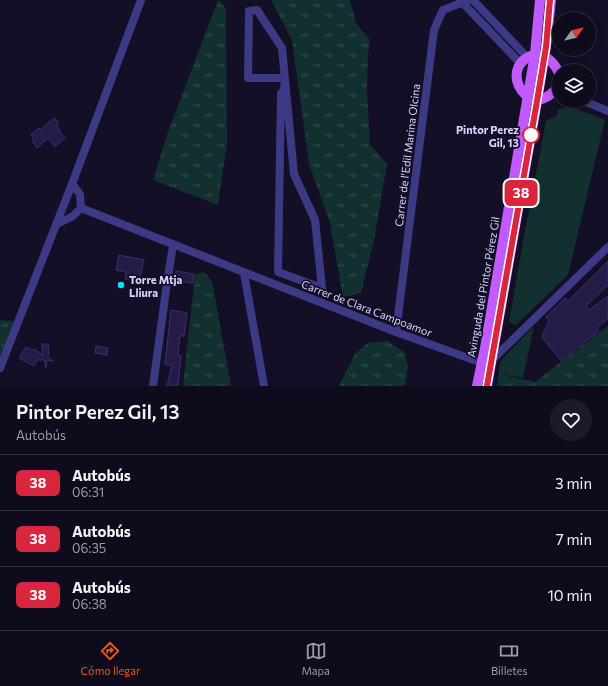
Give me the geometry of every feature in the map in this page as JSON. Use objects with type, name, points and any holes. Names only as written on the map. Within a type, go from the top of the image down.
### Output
[{"type":"main road","name":"Avinguda del Pintor Pérez Gil","points":[[477,386],[496,336],[532,99],[532,58],[540,0]]},
{"type":"main road","name":"Avinguda del Pintor Pérez Gil","points":[[532,99],[520,88],[516,78],[532,58],[550,0]]},
{"type":"main road","points":[[532,58],[552,61],[554,64]]},
{"type":"main road","points":[[532,99],[548,96],[552,93]]},
{"type":"main road","name":"Avinguda del Pintor Pérez Gil","points":[[487,386],[487,362],[485,348],[532,99]]},
{"type":"street","points":[[0,368],[57,224],[141,0]]},
{"type":"street","points":[[473,0],[532,58]]},
{"type":"street","points":[[464,1],[532,58]]},
{"type":"street","name":"Carrer de l'Edil Marina Olcina","points":[[396,332],[434,30],[443,10],[464,1]]},
{"type":"street","points":[[285,78],[248,78],[249,11],[257,10],[282,48],[294,174],[315,220],[322,288],[278,272],[281,93],[284,91],[285,78]]},
{"type":"street","points":[[596,106],[608,111]]},
{"type":"street","points":[[57,224],[73,216],[81,208],[80,194],[72,184]]},
{"type":"street","name":"Carrer de Clara Campoamor","points":[[81,208],[396,332],[487,362]]},
{"type":"street","points":[[153,386],[173,245]]},
{"type":"street","points":[[487,362],[509,344],[608,247]]},
{"type":"street","points":[[244,273],[264,386]]},
{"type":"street","points":[[496,336],[504,343],[509,344]]},
{"type":"green space","points":[[218,0],[226,8],[227,143],[218,205],[153,180],[167,135]]},
{"type":"green space","points":[[271,0],[350,0],[356,23],[370,40],[367,89],[370,145],[387,164],[374,240],[361,293],[343,297],[330,223],[309,164],[292,40]]},
{"type":"green space","points":[[564,108],[575,108],[605,120],[568,275],[516,325],[509,322],[524,236],[546,121],[558,115],[557,110]]},
{"type":"green space","points":[[204,272],[212,281],[231,386],[183,386],[195,275]]},
{"type":"green space","points":[[0,320],[14,321],[0,358]]},
{"type":"green space","points":[[534,326],[523,378],[499,374],[500,362]]},
{"type":"green space","points":[[608,326],[608,386],[497,386],[499,374],[535,382]]},
{"type":"green space","points":[[387,341],[404,352],[408,366],[405,386],[339,386],[355,354],[368,343]]},
{"type":"building","points":[[54,118],[59,124],[57,126],[60,130],[59,131],[65,138],[55,147],[48,138],[37,148],[32,140],[34,138],[31,135],[39,128],[40,130]]},
{"type":"building","points":[[119,255],[144,260],[139,282],[125,279],[126,272],[116,270]]},
{"type":"building","points":[[608,261],[608,285],[586,306],[589,310],[608,296],[608,319],[596,328],[599,331],[561,361],[542,337],[549,320],[546,317],[565,298],[568,301]]},
{"type":"building","points":[[176,271],[194,274],[193,283],[175,281]]},
{"type":"building","points":[[171,310],[187,313],[184,336],[180,336],[178,355],[181,356],[178,386],[167,386],[172,365],[165,364]]},
{"type":"building","points":[[42,344],[48,344],[48,357],[53,361],[47,360],[46,368],[44,360],[37,360],[34,366],[19,358],[26,347],[33,350],[34,349],[43,355]]},
{"type":"building","points":[[96,346],[108,348],[107,355],[95,353]]},
{"type":"bus line","name":"38","points":[[487,386],[546,47],[550,0]]},
{"type":"place","name":"Pintor Perez Gil, 13","points":[[531,135]]},
{"type":"place","name":"Torre Mtja Lliura","points":[[121,285]]}]
